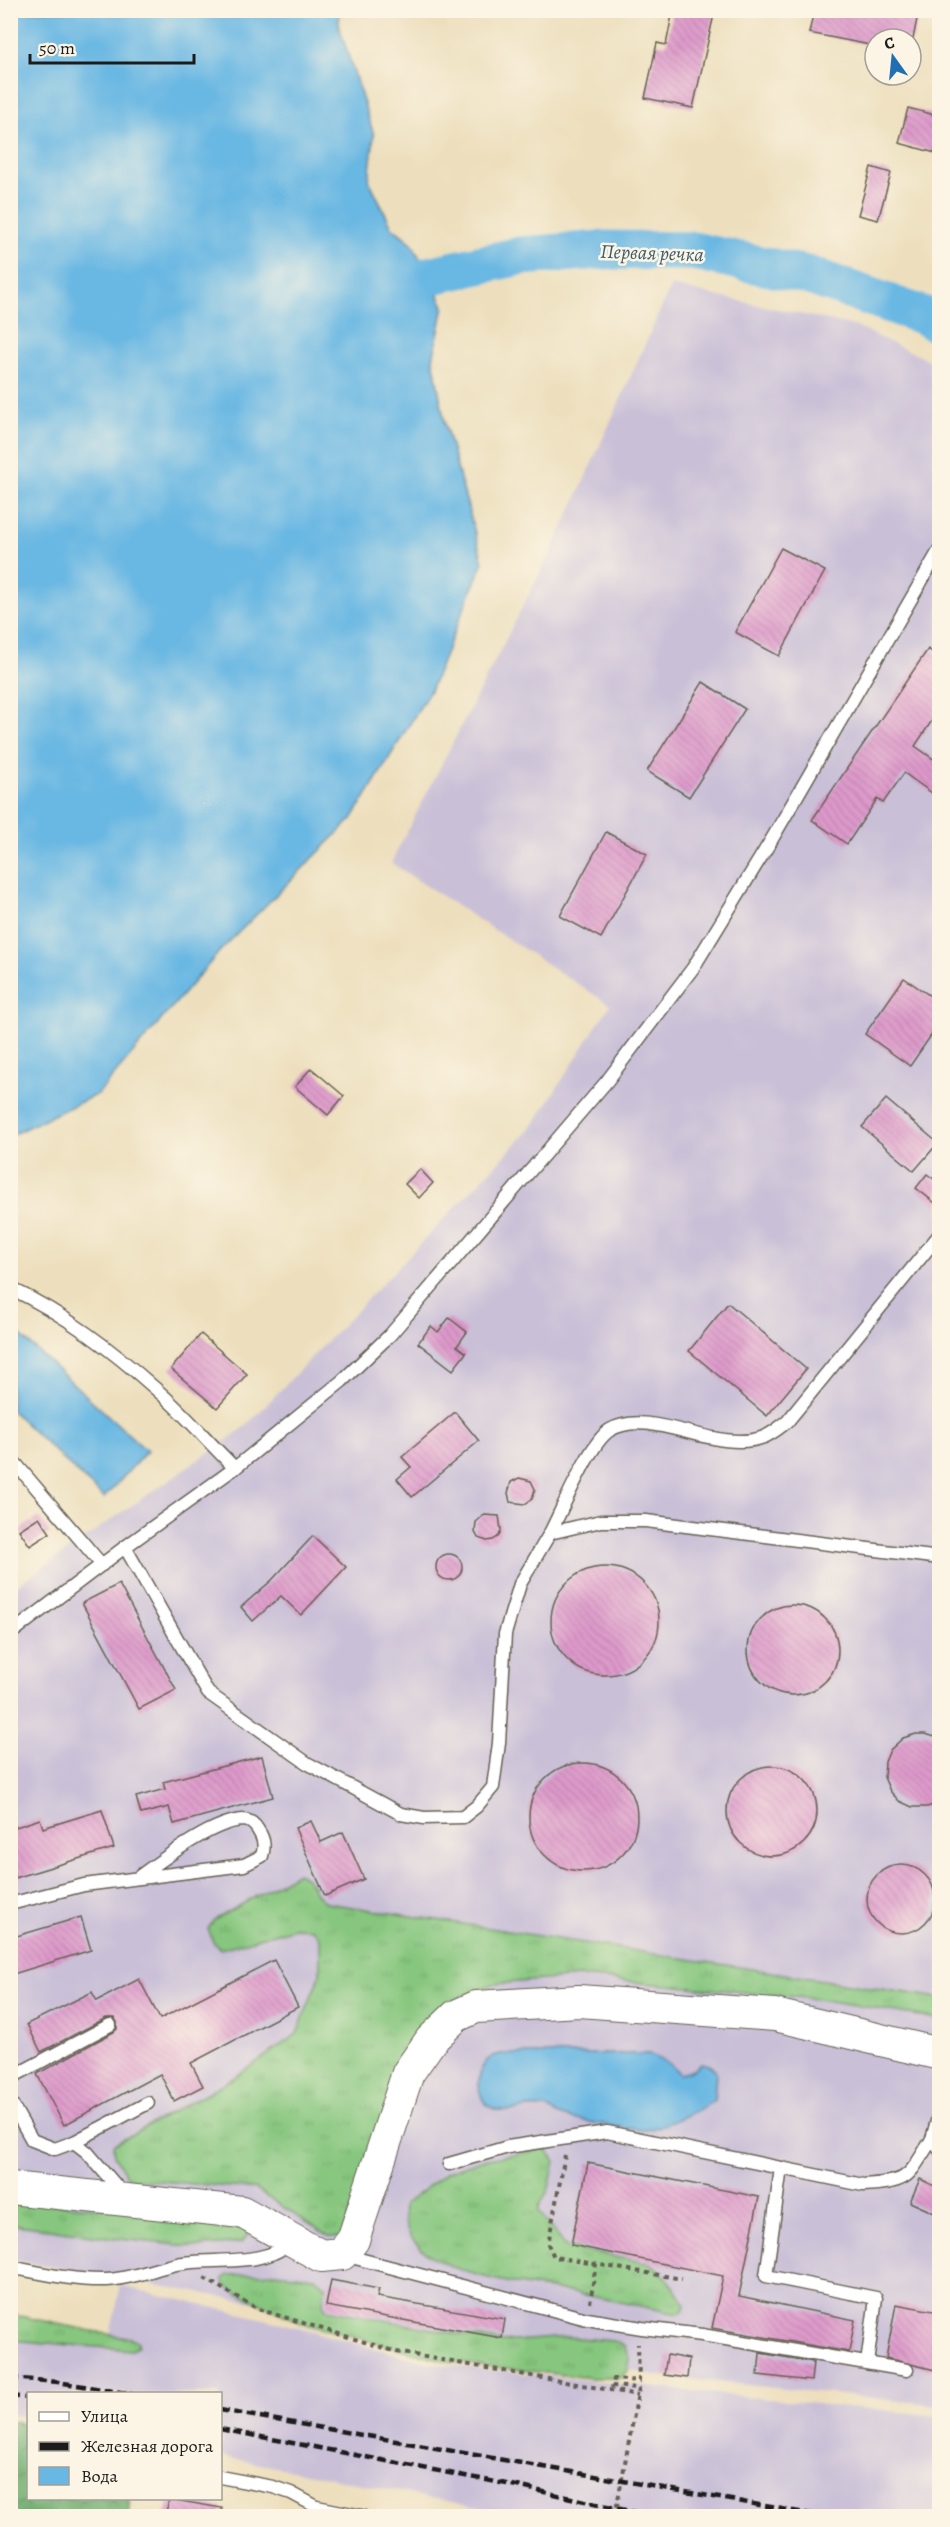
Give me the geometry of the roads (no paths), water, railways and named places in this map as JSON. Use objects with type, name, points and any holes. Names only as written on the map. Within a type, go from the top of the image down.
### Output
[{"type":"street","points":[[10,2188],[242,2212],[321,2256],[342,2254],[353,2240],[408,2073],[431,2040],[456,2016],[476,2007],[579,2001],[775,2015],[939,2054]]},
{"type":"lane","points":[[10,1634],[235,1468],[365,1360],[390,1335],[607,1081],[693,968],[772,839],[939,549]]},
{"type":"lane","points":[[125,1547],[208,1694],[307,1763],[401,1814],[424,1818],[462,1817],[477,1806],[493,1787],[499,1743],[505,1634],[520,1584],[550,1533],[592,1450],[609,1430],[639,1422],[730,1441],[764,1437],[788,1422],[939,1234]]},
{"type":"lane","points":[[10,1288],[42,1303],[93,1336],[159,1391],[235,1468]]},
{"type":"lane","points":[[10,1457],[102,1565]]},
{"type":"lane","points":[[550,1533],[601,1521],[646,1521],[939,1558]]},
{"type":"lane","points":[[10,1904],[84,1885],[244,1865],[262,1856],[265,1847],[255,1825],[246,1820],[229,1823],[177,1850],[137,1878]]},
{"type":"lane","points":[[10,2078],[110,2025]]},
{"type":"lane","points":[[10,2101],[32,2140],[55,2149],[74,2142],[148,2103]]},
{"type":"lane","points":[[449,2164],[507,2147],[607,2132],[863,2184],[893,2183],[909,2175],[932,2139],[939,2110]]},
{"type":"lane","points":[[932,2139],[939,2150]]},
{"type":"lane","points":[[74,2142],[87,2152],[129,2200]]},
{"type":"lane","points":[[781,2168],[766,2276],[876,2298],[867,2363]]},
{"type":"lane","points":[[10,2267],[60,2276],[106,2280],[136,2276],[179,2264],[267,2256],[286,2247],[292,2241]]},
{"type":"lane","points":[[342,2254],[587,2319],[702,2335],[907,2370]]},
{"type":"lane","points":[[222,2477],[273,2487],[291,2493],[315,2512],[362,2517]]},
{"type":"water","points":[[10,11],[339,11],[339,26],[374,135],[369,180],[392,227],[412,243],[444,306],[433,359],[445,424],[483,562],[431,689],[352,819],[220,951],[98,1094],[11,1135]]},
{"type":"water","points":[[11,1327],[147,1451],[104,1498],[11,1410]]},
{"type":"water","points":[[501,2054],[649,2054],[671,2065],[680,2074],[691,2071],[701,2063],[709,2065],[716,2071],[714,2100],[682,2118],[647,2130],[571,2118],[537,2107],[496,2110],[485,2103],[481,2096],[479,2079],[486,2062]]},
{"type":"waterway","name":"Первая речка","points":[[428,276],[520,256],[601,250],[693,251],[807,275],[925,316],[940,325]]},
{"type":"railway","points":[[10,2378],[58,2382],[120,2392]]},
{"type":"railway","points":[[10,2396],[27,2398]]},
{"type":"railway","points":[[222,2410],[822,2516]]},
{"type":"railway","points":[[222,2429],[517,2486],[652,2516]]}]
